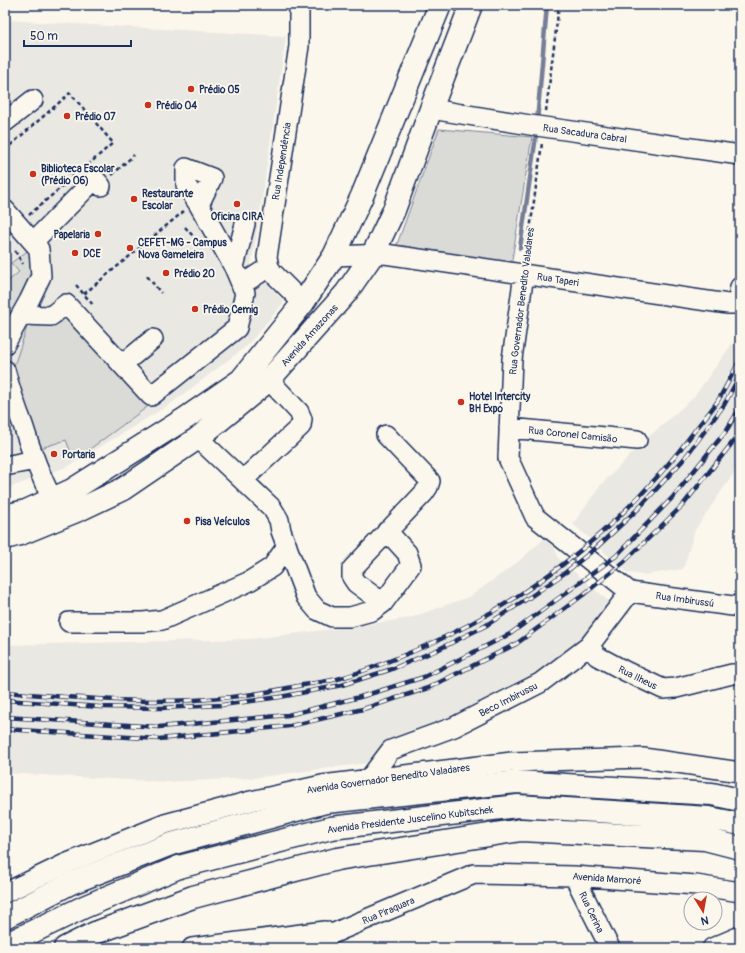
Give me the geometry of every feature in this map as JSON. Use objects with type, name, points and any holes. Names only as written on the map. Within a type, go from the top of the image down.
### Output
[{"type":"main road","points":[[5,516],[26,510],[78,486],[186,418],[241,380],[303,303],[334,256],[362,196],[440,5]]},
{"type":"main road","name":"Avenida Amazonas","points":[[5,538],[20,534],[81,509],[123,489],[198,438],[268,380],[346,293],[373,254],[394,210],[471,5]]},
{"type":"main road","points":[[5,917],[72,883],[171,844],[326,802],[517,782],[712,794],[740,800]]},
{"type":"main road","name":"Avenida Presidente Juscelino Kubitschek","points":[[5,945],[84,907],[179,867],[332,828],[518,806],[709,818],[740,824]]},
{"type":"main road","points":[[65,948],[95,933],[193,897],[337,859],[521,830],[705,840],[740,848]]},
{"type":"street","name":"Rua Independência","points":[[269,267],[267,256],[299,46],[299,5]]},
{"type":"street","points":[[5,122],[33,100]]},
{"type":"street","name":"Rua Sacadura Cabral","points":[[431,109],[740,155]]},
{"type":"street","points":[[33,242],[95,178],[101,186]]},
{"type":"street","points":[[22,315],[51,316],[66,304],[151,396],[238,328],[245,293],[242,285],[234,267],[192,208]]},
{"type":"street","points":[[5,210],[39,249],[41,276],[22,315],[5,344]]},
{"type":"street","points":[[234,267],[245,224]]},
{"type":"street","name":"Rua Taperi","points":[[334,256],[385,254],[728,304],[737,295]]},
{"type":"street","points":[[242,285],[269,267],[277,278],[303,303]]},
{"type":"street","name":"Rua Governador Benedito Valadares","points":[[524,274],[512,359],[508,458],[535,518],[630,592]]},
{"type":"street","points":[[123,364],[153,339]]},
{"type":"street","points":[[5,370],[9,386],[35,460],[52,499]]},
{"type":"street","points":[[244,480],[301,426],[302,419],[300,412],[268,380]]},
{"type":"street","name":"Rua Coronel Camisão","points":[[510,428],[637,440]]},
{"type":"street","points":[[383,603],[356,583],[352,577],[352,569],[424,493],[430,481],[386,435]]},
{"type":"street","points":[[198,438],[272,508],[279,520],[281,531],[306,597],[317,610],[332,617],[350,617],[372,611],[383,603],[411,565],[407,553],[387,531]]},
{"type":"street","points":[[5,466],[35,460]]},
{"type":"street","points":[[69,622],[143,622],[162,620],[248,582],[272,567],[287,546]]},
{"type":"street","name":"Rua Imbirussú","points":[[630,592],[740,607]]},
{"type":"street","name":"Beco Imbirussu","points":[[369,779],[391,750],[454,727],[540,683],[589,646],[630,592]]},
{"type":"street","name":"Rua Ilheus","points":[[589,646],[597,656],[663,689],[676,688],[732,674],[740,674]]},
{"type":"street","name":"Avenida Governador Benedito Valadares","points":[[5,893],[65,864],[166,824],[251,801],[322,785],[512,762],[643,758],[740,772]]},
{"type":"street","name":"Avenida Mamoré","points":[[474,874],[574,876],[696,885],[740,892]]},
{"type":"street","name":"Rua Piraquara","points":[[302,948],[343,929],[474,874]]},
{"type":"street","name":"Rua Cerina","points":[[574,876],[610,948]]},
{"type":"street","points":[[192,948],[343,929]]},
{"type":"street","points":[[712,948],[740,936]]},
{"type":"path","name":"Rua Governador Benedito Valadares","points":[[524,274],[538,126],[559,5]]},
{"type":"path","points":[[5,150],[70,93],[113,144],[84,167]]},
{"type":"path","points":[[63,165],[73,177]]},
{"type":"path","points":[[24,219],[78,172]]},
{"type":"path","points":[[84,294],[192,208]]},
{"type":"path","points":[[186,228],[204,247]]},
{"type":"path","points":[[147,276],[161,293]]},
{"type":"path","points":[[76,285],[94,306]]},
{"type":"shaded area","name":"CEFET-MG - Campus Nova Gameleira","points":[[5,20],[286,36],[251,264],[284,302],[248,345],[172,403],[69,466],[5,489]]},
{"type":"shaded area","points":[[439,129],[532,137],[511,266],[396,247]]},
{"type":"shaded area","points":[[30,249],[36,273],[5,335],[5,284],[19,272],[11,263]]},
{"type":"shaded area","points":[[66,304],[158,399],[90,449],[73,458],[66,440],[35,450],[11,375],[31,315]]},
{"type":"shaded area","points":[[740,333],[740,464],[695,530],[683,569],[643,575],[628,573],[573,524],[600,486],[645,440],[693,398]]},
{"type":"shaded area","points":[[545,538],[555,549],[559,559],[612,604],[594,637],[546,674],[375,762],[253,778],[167,782],[5,773],[5,645],[251,639],[410,618],[471,596],[519,561]]},
{"type":"waterway","points":[[537,122],[547,5]]},
{"type":"waterway","points":[[520,248],[537,129]]},
{"type":"railway","points":[[5,692],[140,701],[194,700],[231,697],[336,679],[369,669],[414,651],[455,632],[495,610],[533,586],[570,559],[604,530],[668,465],[717,402],[740,360]]},
{"type":"railway","points":[[5,700],[100,707],[161,708],[222,705],[280,697],[342,685],[392,669],[437,650],[485,626],[566,572],[597,547],[639,508],[684,459],[724,405],[740,375]]},
{"type":"railway","points":[[5,717],[159,727],[288,715],[360,697],[424,677],[510,634],[616,556],[673,497],[726,431],[740,408]]},
{"type":"railway","points":[[5,729],[159,739],[290,726],[363,709],[428,688],[516,644],[583,595],[624,562],[683,505],[740,433]]},
{"type":"place","name":"Prédio 05","points":[[191,89]]},
{"type":"place","name":"Prédio 04","points":[[148,105]]},
{"type":"place","name":"Prédio 07","points":[[67,116]]},
{"type":"place","name":"Biblioteca Escolar (Prédio 06)","points":[[33,174]]},
{"type":"place","name":"Restaurante Escolar","points":[[134,199]]},
{"type":"place","name":"Oficina CIRA","points":[[237,204]]},
{"type":"place","name":"Papelaria","points":[[98,234]]},
{"type":"place","name":"CEFET-MG - Campus Nova Gameleira","points":[[130,248]]},
{"type":"place","name":"DCE","points":[[75,253]]},
{"type":"place","name":"Prédio 20","points":[[166,273]]},
{"type":"place","name":"Prédio Cemig","points":[[195,309]]},
{"type":"place","name":"Hotel Intercity BH Expo","points":[[461,402]]},
{"type":"place","name":"Portaria","points":[[54,454]]},
{"type":"place","name":"Pisa Veículos","points":[[187,521]]}]
